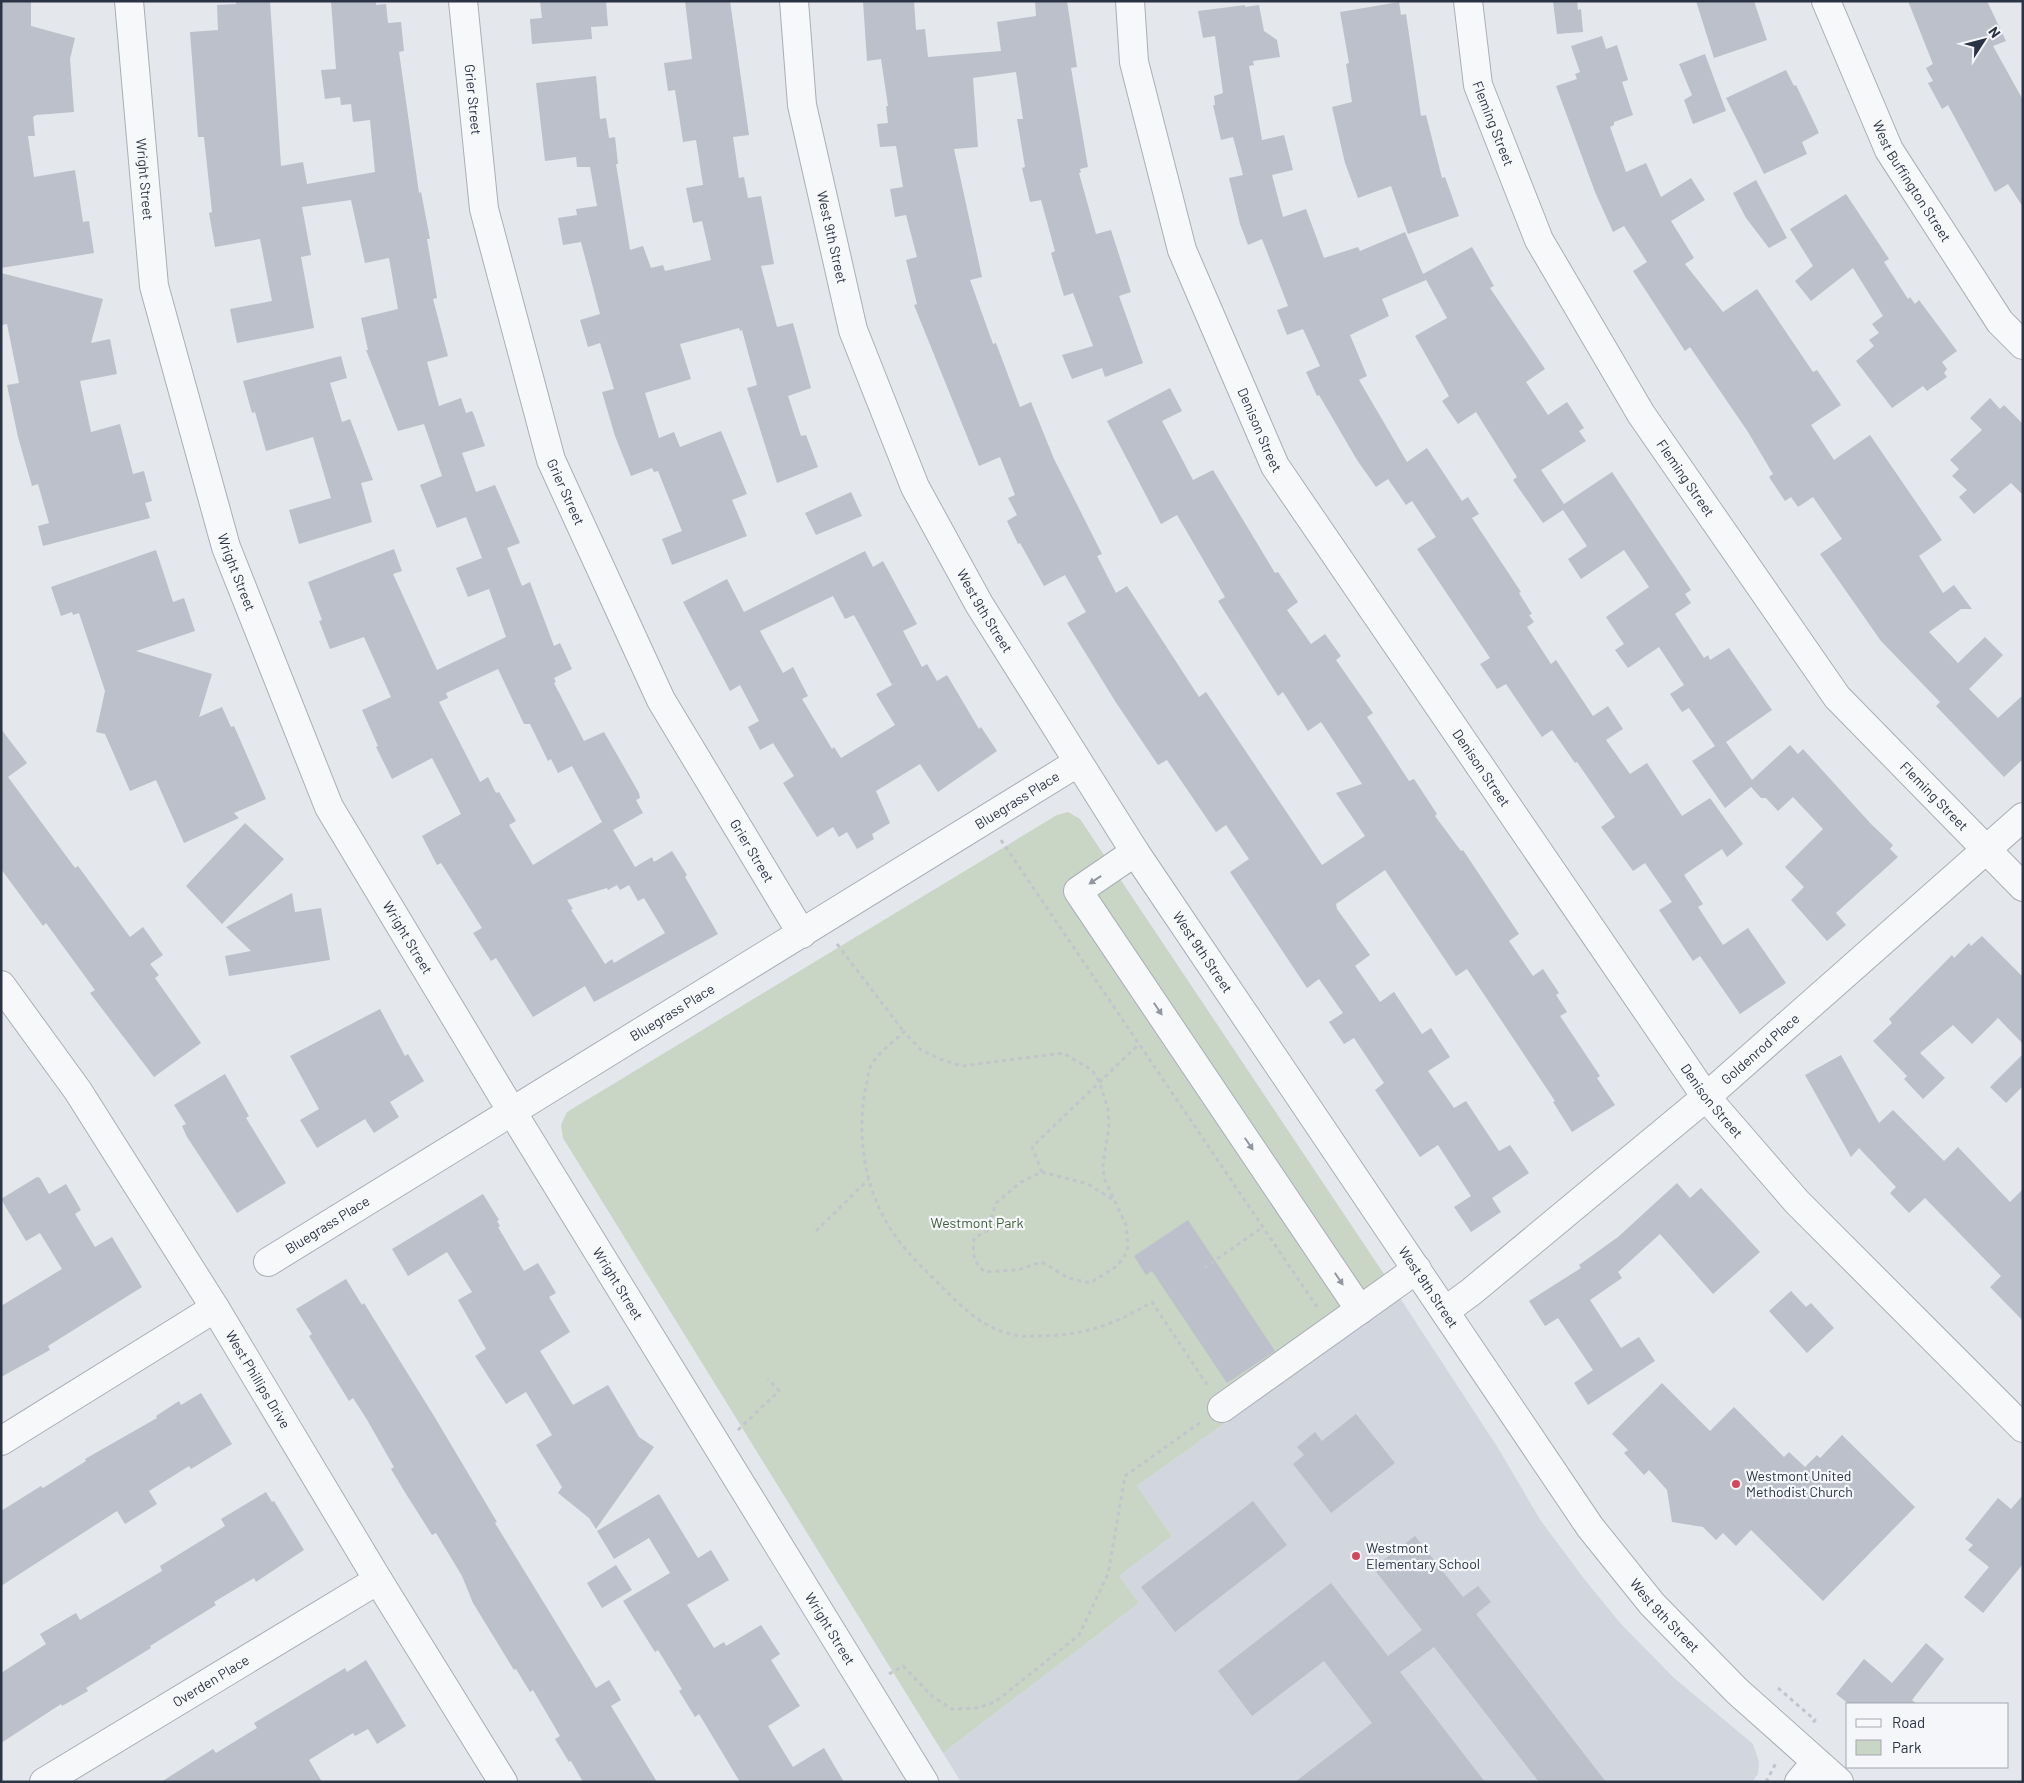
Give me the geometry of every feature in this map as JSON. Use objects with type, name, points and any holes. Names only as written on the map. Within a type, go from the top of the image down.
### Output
[{"type":"street","name":"Wright Street","points":[[129,1],[154,286],[226,547],[329,807],[511,1110],[924,1782]]},
{"type":"street","name":"Grier Street","points":[[463,1],[484,209],[550,460],[661,700],[802,934]]},
{"type":"street","name":"West 9th Street","points":[[794,1],[802,105],[853,330],[915,487],[978,604],[1135,852],[1590,1527],[1652,1604],[1737,1691],[1808,1772],[1839,1782]]},
{"type":"street","name":"Denison Street","points":[[1130,1],[1134,62],[1182,250],[1275,466],[1706,1097],[1797,1202],[2023,1428]]},
{"type":"street","name":"Fleming Street","points":[[1468,1],[1478,85],[1538,240],[1641,414],[1837,696],[2023,887]]},
{"type":"street","name":"West Buffington Street","points":[[1826,1],[1889,150],[2000,322],[2023,345]]},
{"type":"street","name":"Bluegrass Place","points":[[268,1262],[511,1110],[802,934],[1077,763]]},
{"type":"street","name":"Goldenrod Place","points":[[1444,1311],[1471,1292],[1706,1097],[1984,849],[2023,817]]},
{"type":"street","points":[[1135,852],[1078,891],[1360,1310]]},
{"type":"street","name":"West Phillips Drive","points":[[1,985],[78,1090],[215,1308],[378,1580],[504,1782]]},
{"type":"street","points":[[1222,1408],[1417,1269]]},
{"type":"street","points":[[1,1441],[215,1308]]},
{"type":"street","name":"Overden Place","points":[[44,1782],[378,1580]]},
{"type":"path","points":[[993,845],[1001,840],[1331,1330]]},
{"type":"path","points":[[835,941],[904,1032],[921,1050],[962,1066],[1063,1053],[1092,1070],[1099,1081],[1108,1109],[1109,1126],[1103,1165],[1104,1178],[1112,1199],[1121,1211],[1126,1225],[1128,1248],[1123,1259],[1100,1278],[1090,1283],[1078,1282],[1068,1278],[1042,1262],[1017,1270],[985,1272],[976,1263],[973,1251],[974,1238],[987,1231],[996,1203],[1021,1182],[1042,1172],[1088,1184],[1112,1199]]},
{"type":"path","points":[[891,1683],[886,1675],[903,1666],[933,1697],[952,1708],[976,1708],[995,1702],[1079,1635],[1108,1574],[1125,1476],[1222,1408],[1152,1302],[1124,1319],[1094,1330],[1056,1336],[1015,1335],[994,1328],[969,1315],[911,1256],[890,1228],[868,1180],[862,1150],[863,1101],[871,1065],[885,1048],[904,1032]]},
{"type":"path","points":[[1042,1172],[1032,1146],[1139,1044]]},
{"type":"path","points":[[816,1231],[868,1180]]},
{"type":"path","points":[[1204,1268],[1263,1227]]},
{"type":"path","points":[[731,1424],[736,1432],[779,1391],[768,1379]]},
{"type":"path","points":[[1766,1782],[1773,1765]]},
{"type":"shaded area","name":"Westmont Elementary School","points":[[1400,1298],[1498,1448],[1541,1521],[1585,1580],[1621,1624],[1673,1677],[1753,1744],[1759,1762],[1758,1774],[1752,1782],[961,1782],[943,1753],[1139,1603],[1119,1576],[1172,1536],[1137,1486]]},
{"type":"green space","name":"Westmont Park","points":[[1068,812],[1080,819],[1400,1298],[1137,1486],[1172,1536],[1119,1576],[1139,1603],[943,1753],[563,1138],[561,1125],[567,1112],[1057,815]]},
{"type":"building","points":[[1,1],[31,1],[31,26],[75,38],[70,59],[74,112],[36,115],[33,117],[35,136],[28,136],[34,177],[75,170],[83,222],[89,221],[94,253],[1,268]]},
{"type":"building","points":[[236,1],[270,1],[281,166],[303,162],[307,184],[375,172],[370,120],[353,122],[351,104],[341,105],[340,97],[325,99],[321,70],[336,69],[331,1],[376,1],[376,5],[386,4],[388,23],[401,22],[404,51],[399,52],[419,193],[421,192],[430,239],[427,239],[437,298],[433,299],[448,356],[427,362],[439,406],[461,398],[466,413],[472,411],[485,446],[462,453],[476,492],[495,485],[520,543],[507,548],[522,586],[530,582],[554,646],[560,643],[572,669],[554,678],[556,682],[554,683],[584,741],[604,732],[639,793],[640,798],[636,800],[643,813],[613,830],[635,867],[652,857],[654,862],[672,851],[718,934],[594,1002],[585,986],[533,1017],[496,958],[491,961],[473,933],[482,928],[441,863],[437,865],[422,836],[461,814],[432,758],[392,779],[376,747],[378,746],[362,710],[391,697],[364,637],[330,649],[319,621],[322,620],[308,582],[394,549],[402,571],[393,574],[437,670],[506,637],[489,589],[468,597],[456,568],[482,558],[466,517],[437,528],[420,485],[442,476],[424,424],[398,431],[366,350],[368,350],[361,318],[398,309],[389,258],[365,263],[351,200],[302,207],[311,255],[301,257],[314,328],[237,343],[230,309],[272,301],[260,239],[215,247],[209,213],[212,212],[204,137],[198,137],[190,32],[218,30],[217,5],[236,4]],"holes":[[[498,669],[524,724],[530,724],[548,761],[551,759],[558,773],[572,766],[602,822],[533,865],[509,825],[516,821],[499,792],[496,793],[488,777],[480,782],[439,702],[448,698],[446,693]],[[617,885],[620,890],[629,885],[638,901],[644,898],[665,933],[614,963],[612,959],[605,964],[571,910],[573,909],[567,900],[607,888],[608,890]]]},
{"type":"building","points":[[540,1],[606,1],[608,26],[591,27],[592,39],[532,44],[530,19],[542,18]]},
{"type":"building","points":[[685,1],[730,1],[749,135],[733,137],[739,178],[744,177],[748,198],[761,196],[774,264],[761,266],[777,327],[793,323],[811,388],[788,396],[801,436],[806,435],[818,467],[777,483],[747,388],[757,385],[742,330],[740,331],[739,328],[680,344],[691,379],[645,393],[659,438],[674,432],[680,447],[721,431],[747,494],[732,500],[747,536],[672,565],[662,539],[682,531],[658,471],[654,472],[652,468],[631,476],[615,436],[602,392],[614,389],[600,343],[588,347],[580,320],[600,314],[581,242],[563,245],[558,218],[577,215],[576,209],[597,206],[590,167],[577,167],[576,157],[545,161],[536,83],[596,76],[600,119],[606,118],[609,138],[615,137],[618,164],[616,164],[630,250],[643,246],[651,268],[663,265],[665,271],[711,260],[702,221],[693,223],[686,188],[703,185],[696,140],[683,142],[675,90],[668,91],[664,63],[692,59]]},
{"type":"building","points":[[863,1],[914,1],[916,30],[925,29],[928,57],[1001,51],[997,22],[1036,16],[1035,1],[1067,1],[1077,67],[1071,68],[1088,167],[1080,169],[1081,172],[1079,173],[1096,234],[1111,230],[1131,292],[1119,296],[1143,363],[1105,377],[1102,368],[1072,379],[1062,355],[1093,346],[1073,293],[1064,296],[1051,253],[1055,251],[1041,200],[1030,202],[1022,168],[1025,167],[1017,119],[1023,119],[1016,72],[973,78],[978,147],[954,149],[982,277],[970,280],[993,344],[996,343],[1020,407],[1031,402],[1054,459],[1102,554],[1097,556],[1116,593],[1127,586],[1199,697],[1206,692],[1322,865],[1365,836],[1336,793],[1362,784],[1321,722],[1308,731],[1283,692],[1278,696],[1218,601],[1225,597],[1177,515],[1161,524],[1107,421],[1170,388],[1182,411],[1162,421],[1193,480],[1213,470],[1275,573],[1278,572],[1298,602],[1287,610],[1311,644],[1325,634],[1341,656],[1336,660],[1373,713],[1367,717],[1409,781],[1414,779],[1437,814],[1435,816],[1461,851],[1463,850],[1519,934],[1509,941],[1533,976],[1543,969],[1559,993],[1556,995],[1567,1012],[1560,1016],[1600,1076],[1597,1078],[1615,1105],[1572,1132],[1553,1102],[1555,1101],[1467,969],[1456,976],[1385,870],[1336,904],[1337,909],[1370,955],[1355,966],[1380,1002],[1394,992],[1422,1034],[1431,1028],[1450,1057],[1428,1071],[1454,1108],[1466,1101],[1499,1151],[1510,1145],[1529,1173],[1492,1198],[1501,1212],[1471,1232],[1454,1207],[1471,1196],[1438,1145],[1420,1157],[1375,1090],[1384,1083],[1354,1038],[1344,1044],[1329,1022],[1343,1013],[1319,979],[1307,988],[1230,872],[1249,859],[1226,825],[1216,832],[1167,760],[1158,765],[1115,701],[1067,623],[1086,612],[1065,575],[1044,586],[1020,543],[1018,544],[1007,521],[1017,515],[1008,498],[1015,495],[1000,457],[979,466],[914,305],[917,304],[906,260],[917,257],[906,215],[895,217],[890,189],[903,187],[896,146],[880,147],[877,124],[888,123],[886,106],[888,106],[881,59],[867,61]]},
{"type":"building","points":[[1553,1],[1577,1],[1578,10],[1581,9],[1583,32],[1557,34]]},
{"type":"building","points":[[1696,1],[1754,1],[1767,40],[1714,58]]},
{"type":"building","points":[[1908,1],[1987,1],[2006,41],[1993,46],[2023,100],[2023,207],[2008,184],[1995,192],[1948,105],[1942,109],[1928,83],[1933,81],[1926,68],[1933,64]]},
{"type":"building","points":[[1399,2],[1401,15],[1406,14],[1421,116],[1426,115],[1442,178],[1445,177],[1459,216],[1408,234],[1391,186],[1358,198],[1345,163],[1332,107],[1352,102],[1346,64],[1349,63],[1340,12]]},
{"type":"building","points":[[1245,5],[1245,7],[1259,5],[1264,31],[1277,40],[1280,57],[1253,61],[1254,65],[1249,66],[1262,140],[1284,135],[1293,170],[1272,175],[1283,217],[1306,209],[1324,258],[1358,247],[1360,251],[1405,232],[1423,274],[1472,247],[1494,286],[1490,288],[1545,369],[1526,382],[1548,415],[1567,402],[1584,428],[1579,431],[1586,441],[1541,470],[1564,504],[1612,472],[1691,590],[1685,594],[1691,603],[1675,614],[1704,658],[1708,655],[1710,660],[1729,648],[1772,710],[1726,742],[1752,780],[1790,745],[1798,754],[1803,749],[1871,824],[1893,845],[1890,849],[1898,857],[1836,913],[1846,925],[1827,941],[1791,900],[1804,887],[1785,867],[1823,829],[1793,797],[1778,811],[1766,798],[1761,798],[1751,787],[1725,808],[1692,761],[1715,746],[1689,708],[1682,712],[1670,694],[1684,685],[1659,647],[1628,668],[1615,650],[1624,644],[1606,617],[1649,587],[1624,550],[1581,579],[1568,559],[1587,546],[1563,510],[1543,523],[1513,480],[1517,477],[1476,412],[1458,424],[1442,401],[1449,396],[1415,336],[1447,318],[1424,276],[1426,280],[1382,299],[1389,316],[1350,335],[1367,376],[1359,380],[1407,462],[1427,448],[1462,501],[1468,497],[1479,514],[1472,518],[1521,592],[1519,593],[1532,614],[1529,615],[1534,622],[1527,627],[1551,664],[1556,660],[1593,716],[1608,706],[1623,729],[1606,740],[1630,774],[1647,763],[1682,816],[1710,798],[1743,844],[1727,857],[1722,849],[1684,875],[1703,904],[1698,907],[1723,945],[1748,928],[1786,983],[1740,1014],[1700,956],[1693,961],[1659,910],[1672,902],[1645,863],[1633,871],[1601,827],[1615,817],[1577,762],[1575,763],[1552,730],[1542,737],[1506,684],[1497,689],[1480,664],[1490,658],[1417,549],[1436,537],[1412,501],[1406,505],[1388,479],[1376,487],[1357,460],[1319,395],[1317,396],[1306,372],[1320,366],[1303,329],[1287,335],[1277,310],[1288,306],[1262,239],[1248,245],[1240,224],[1229,178],[1243,175],[1233,137],[1221,140],[1213,105],[1215,105],[1214,96],[1223,93],[1215,36],[1203,38],[1198,11]]},
{"type":"building","points":[[1602,36],[1606,49],[1617,45],[1628,80],[1622,82],[1633,115],[1614,122],[1614,125],[1610,127],[1626,172],[1646,163],[1661,197],[1691,178],[1705,200],[1671,221],[1694,258],[1685,264],[1723,312],[1757,289],[1813,372],[1817,370],[1841,405],[1811,425],[1834,460],[1870,435],[1942,540],[1919,556],[1943,593],[1954,585],[1972,609],[1961,609],[1929,632],[1958,663],[1985,637],[2003,655],[1969,689],[1998,718],[2023,695],[2023,759],[2004,777],[1936,706],[1940,702],[1881,641],[1820,554],[1842,539],[1813,497],[1798,507],[1791,497],[1785,501],[1769,477],[1773,474],[1748,432],[1690,347],[1685,351],[1633,271],[1647,262],[1624,226],[1613,232],[1595,192],[1556,86],[1577,79],[1575,74],[1580,72],[1571,46]]},
{"type":"building","points":[[1705,54],[1726,111],[1693,124],[1684,100],[1692,95],[1679,64]]},
{"type":"building","points":[[1786,70],[1794,86],[1796,85],[1819,133],[1802,142],[1807,154],[1764,174],[1726,98]]},
{"type":"building","points":[[1756,180],[1787,238],[1769,248],[1746,218],[1733,193]]},
{"type":"building","points":[[1846,194],[1889,259],[1884,262],[1908,299],[1910,297],[1915,304],[1919,300],[1957,351],[1942,362],[1947,369],[1944,373],[1947,377],[1927,391],[1923,386],[1892,408],[1856,361],[1874,346],[1869,340],[1879,333],[1872,324],[1883,316],[1853,268],[1811,301],[1795,281],[1813,266],[1790,229]]},
{"type":"building","points":[[1,273],[103,299],[91,343],[110,339],[117,374],[80,381],[91,432],[120,424],[133,474],[144,471],[152,501],[145,503],[150,518],[43,546],[38,526],[49,523],[38,484],[32,486],[18,437],[7,385],[19,383],[7,324],[1,325]]},
{"type":"building","points":[[341,356],[347,378],[330,383],[342,422],[350,419],[373,480],[361,483],[372,522],[299,544],[289,510],[331,498],[313,437],[266,451],[255,412],[252,413],[243,381]]},
{"type":"building","points":[[1990,398],[2000,409],[2004,405],[2023,424],[2023,495],[2011,483],[1974,514],[1959,497],[1967,490],[1952,476],[1959,469],[1950,460],[1982,430],[1970,418]]},
{"type":"building","points":[[851,492],[862,516],[816,535],[805,513]]},
{"type":"building","points":[[156,550],[173,602],[184,598],[195,631],[136,651],[212,674],[199,717],[222,707],[231,727],[234,726],[266,799],[234,813],[239,818],[184,843],[156,780],[130,791],[105,734],[96,732],[105,691],[79,613],[73,615],[72,612],[61,616],[51,587]]},
{"type":"building","points":[[865,551],[873,567],[883,561],[917,624],[903,631],[922,667],[927,664],[937,681],[947,675],[979,729],[981,727],[997,751],[938,792],[920,764],[876,791],[890,823],[872,834],[874,839],[857,849],[847,832],[839,837],[833,827],[817,837],[783,783],[794,776],[773,743],[760,750],[748,727],[759,721],[740,685],[730,691],[683,602],[727,579],[744,612]],"holes":[[[833,596],[845,619],[854,615],[892,685],[876,694],[895,725],[841,758],[834,747],[832,749],[802,699],[808,696],[793,667],[783,673],[760,631]]]},
{"type":"building","points":[[1,729],[27,763],[8,777],[75,868],[78,866],[130,937],[143,927],[163,955],[150,964],[159,975],[155,978],[201,1043],[154,1077],[90,993],[95,990],[46,923],[43,926],[1,869]]},
{"type":"building","points":[[245,823],[284,859],[222,924],[186,886]]},
{"type":"building","points":[[292,893],[295,912],[321,908],[330,960],[229,976],[225,956],[251,951],[226,927]]},
{"type":"building","points":[[1982,936],[2023,977],[2023,1044],[1998,1018],[1972,1044],[1953,1025],[1920,1053],[1945,1078],[1923,1099],[1904,1079],[1907,1076],[1873,1041],[1892,1023],[1889,1019],[1952,955],[1954,958],[1969,943],[1971,946]]},
{"type":"building","points":[[380,1009],[405,1056],[408,1054],[424,1081],[390,1102],[399,1117],[374,1133],[365,1119],[317,1148],[300,1120],[319,1109],[290,1056]]},
{"type":"building","points":[[2023,1054],[2023,1086],[2006,1103],[1990,1087]]},
{"type":"building","points":[[1841,1055],[1879,1123],[1893,1110],[1944,1161],[1958,1147],[2010,1202],[2023,1189],[2023,1321],[1990,1287],[2001,1276],[1925,1198],[1909,1213],[1890,1193],[1896,1187],[1859,1148],[1851,1157],[1805,1075]]},
{"type":"building","points":[[225,1074],[249,1116],[246,1118],[286,1183],[237,1213],[187,1137],[182,1126],[186,1124],[174,1105]]},
{"type":"building","points":[[37,1177],[40,1178],[49,1194],[66,1184],[81,1210],[75,1214],[95,1247],[112,1237],[142,1287],[48,1346],[50,1350],[1,1377],[1,1306],[62,1269],[40,1233],[26,1241],[1,1199]]},
{"type":"building","points":[[1677,1183],[1690,1198],[1701,1188],[1760,1252],[1713,1294],[1660,1234],[1618,1272],[1622,1278],[1590,1300],[1621,1348],[1639,1337],[1655,1361],[1588,1405],[1574,1383],[1593,1370],[1558,1318],[1545,1326],[1529,1301],[1581,1268],[1579,1265],[1618,1237]]},
{"type":"building","points":[[483,1194],[499,1220],[497,1221],[500,1226],[498,1227],[524,1271],[538,1263],[556,1293],[549,1297],[570,1332],[540,1351],[573,1405],[608,1385],[639,1437],[654,1447],[596,1529],[589,1518],[558,1493],[562,1487],[536,1445],[552,1435],[526,1392],[506,1404],[475,1356],[486,1349],[458,1300],[472,1292],[447,1252],[408,1276],[392,1249]]},
{"type":"building","points":[[1188,1220],[1275,1351],[1227,1383],[1152,1271],[1146,1275],[1134,1256]]},
{"type":"building","points":[[346,1279],[362,1305],[364,1303],[434,1416],[497,1522],[495,1523],[596,1688],[609,1680],[621,1700],[611,1706],[657,1782],[583,1782],[571,1761],[569,1762],[555,1739],[560,1736],[533,1690],[530,1692],[516,1669],[514,1670],[473,1603],[462,1576],[436,1533],[432,1535],[406,1494],[391,1469],[394,1467],[366,1418],[353,1398],[349,1401],[309,1336],[312,1334],[296,1309]]},
{"type":"building","points":[[1791,1291],[1806,1307],[1811,1303],[1834,1328],[1807,1353],[1769,1311]]},
{"type":"building","name":"Westmont United Methodist Church","points":[[1662,1383],[1710,1431],[1734,1407],[1784,1457],[1789,1452],[1805,1467],[1817,1455],[1820,1458],[1842,1435],[1915,1507],[1823,1601],[1751,1530],[1736,1546],[1723,1533],[1716,1540],[1703,1527],[1672,1522],[1667,1490],[1649,1470],[1644,1475],[1624,1453],[1628,1450],[1612,1434]]},
{"type":"building","points":[[201,1393],[232,1444],[191,1469],[189,1466],[149,1491],[157,1504],[125,1524],[117,1511],[1,1586],[1,1511],[41,1486],[43,1488],[86,1461],[85,1459],[157,1418],[156,1416],[179,1401],[181,1405]]},
{"type":"building","points":[[1356,1414],[1395,1463],[1331,1513],[1293,1464],[1304,1455],[1297,1447],[1315,1432],[1322,1441]]},
{"type":"building","points":[[266,1492],[272,1502],[274,1501],[304,1550],[256,1582],[254,1578],[214,1602],[216,1605],[86,1688],[88,1691],[62,1706],[61,1704],[1,1743],[1,1673],[46,1644],[40,1634],[76,1613],[80,1620],[162,1571],[160,1566],[225,1526],[221,1519]]},
{"type":"building","points":[[659,1494],[698,1558],[711,1550],[729,1580],[687,1605],[714,1648],[724,1642],[726,1646],[761,1625],[780,1654],[771,1660],[800,1706],[768,1726],[793,1767],[824,1748],[844,1782],[740,1782],[699,1714],[695,1717],[679,1691],[682,1689],[658,1650],[655,1652],[623,1601],[670,1573],[649,1538],[614,1559],[597,1531]]},
{"type":"building","points":[[2023,1495],[2023,1564],[1983,1613],[1964,1597],[1989,1567],[1968,1550],[1973,1545],[1965,1539],[1998,1498],[2011,1509]]},
{"type":"building","points":[[1253,1501],[1287,1545],[1175,1632],[1141,1587]]},
{"type":"building","points":[[1415,1536],[1463,1597],[1478,1586],[1491,1602],[1476,1614],[1606,1782],[1539,1782],[1434,1647],[1400,1672],[1485,1782],[1295,1782],[1372,1723],[1324,1661],[1252,1716],[1218,1671],[1331,1583],[1388,1656],[1422,1630],[1373,1568]]},
{"type":"building","points":[[616,1565],[632,1590],[602,1608],[587,1583]]},
{"type":"building","points":[[1926,1643],[1944,1659],[1912,1700],[1916,1703],[1848,1703],[1836,1694],[1864,1659],[1892,1683]]},
{"type":"building","points":[[366,1660],[406,1726],[377,1744],[368,1729],[355,1736],[353,1733],[309,1760],[322,1782],[161,1782],[213,1749],[216,1753],[257,1728],[254,1723],[345,1668],[347,1672]]},
{"type":"place","name":"Westmont United Methodist Church","points":[[1736,1484]]},
{"type":"place","name":"Westmont Elementary School","points":[[1356,1556]]}]
